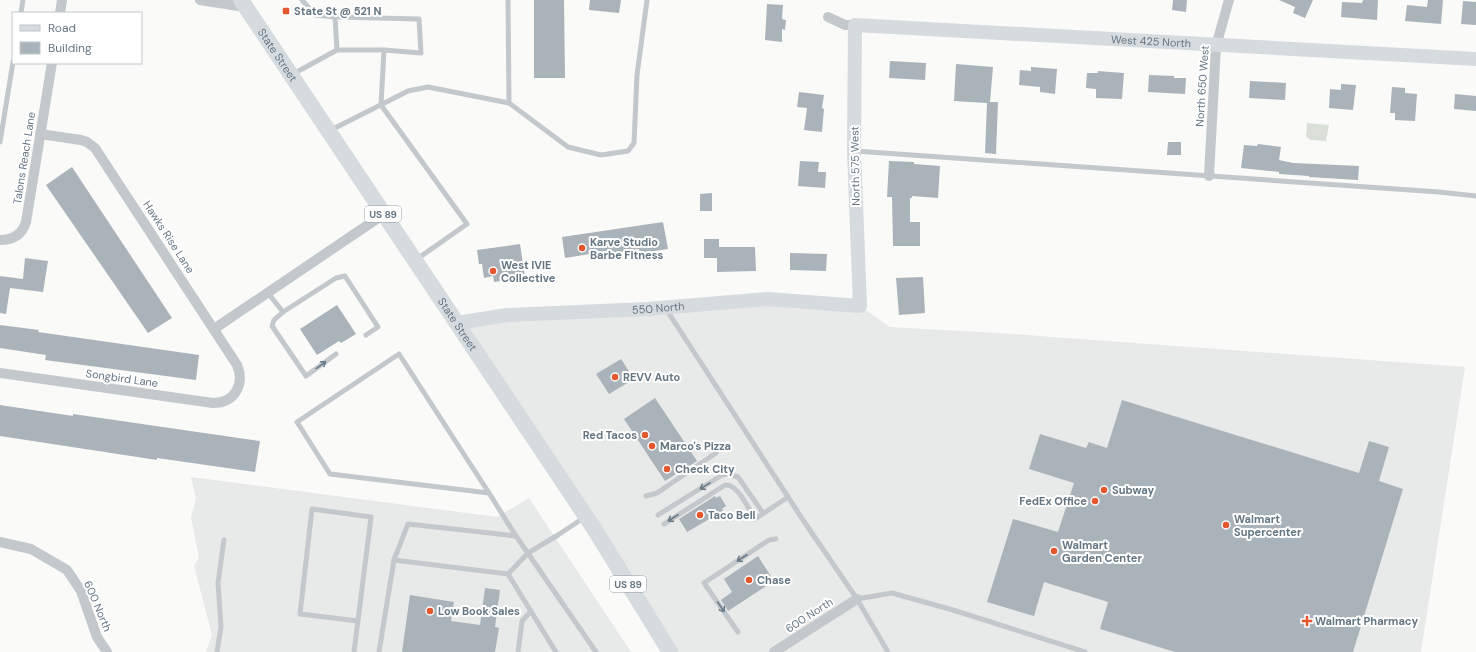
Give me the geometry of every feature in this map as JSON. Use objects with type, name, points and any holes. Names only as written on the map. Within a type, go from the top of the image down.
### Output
[{"type":"main road","name":"State Street","points":[[243,4],[585,516],[670,652]]},
{"type":"street","points":[[60,12],[62,0]]},
{"type":"street","points":[[200,0],[243,4]]},
{"type":"street","name":"North 650 West","points":[[1209,176],[1216,46],[1228,0]]},
{"type":"street","name":"West 425 North","points":[[828,17],[845,25],[1476,59]]},
{"type":"street","name":"North 575 West","points":[[855,25],[854,151],[860,306]]},
{"type":"street","name":"Talons Reach Lane","points":[[0,240],[8,240],[15,237],[24,228],[52,64]]},
{"type":"street","name":"Hawks Rise Lane","points":[[40,134],[81,140],[95,148],[237,365],[240,371],[240,382],[237,392]]},
{"type":"street","points":[[214,329],[384,214]]},
{"type":"street","name":"550 North","points":[[456,322],[507,315],[664,307],[767,299],[860,306]]},
{"type":"street","name":"Songbird Lane","points":[[0,373],[213,403],[225,401],[237,392]]},
{"type":"street","name":"600 North","points":[[0,542],[31,549],[67,570],[81,591],[97,636],[107,652]]},
{"type":"street","name":"600 North","points":[[774,652],[857,599]]},
{"type":"lane","points":[[21,12],[23,0]]},
{"type":"lane","points":[[291,75],[337,50],[384,50],[421,53],[419,19],[335,17],[315,15],[302,0]]},
{"type":"lane","points":[[508,0],[509,103]]},
{"type":"lane","points":[[328,131],[408,91],[428,87],[509,103],[568,147],[602,155],[628,151],[634,143],[637,75],[647,0]]},
{"type":"lane","points":[[335,17],[337,50]]},
{"type":"lane","points":[[384,50],[381,104],[467,224],[414,261]]},
{"type":"lane","points":[[0,142],[13,64]]},
{"type":"lane","points":[[854,151],[1439,192],[1476,196]]},
{"type":"lane","points":[[336,354],[306,376],[272,326],[274,320],[283,312],[336,278],[345,276],[378,327],[366,335]]},
{"type":"lane","points":[[268,292],[283,312]]},
{"type":"lane","points":[[664,307],[788,497],[857,599],[888,652]]},
{"type":"lane","points":[[489,493],[330,474],[297,422],[399,354],[489,493],[516,536],[596,652]]},
{"type":"lane","points":[[646,496],[657,493],[716,453]]},
{"type":"lane","points":[[658,515],[722,475],[728,474],[738,477],[763,513]]},
{"type":"lane","points":[[664,524],[725,485],[736,489],[755,519],[788,497]]},
{"type":"lane","points":[[354,652],[358,621],[371,517],[312,509],[300,614],[358,621]]},
{"type":"lane","points":[[508,574],[528,553],[585,516]]},
{"type":"lane","points":[[380,652],[394,560],[408,524],[516,536]]},
{"type":"lane","points":[[738,632],[704,583],[769,540],[776,539]]},
{"type":"lane","points":[[217,652],[221,627],[218,583],[224,540]]},
{"type":"lane","points":[[394,560],[508,574]]},
{"type":"lane","points":[[508,574],[556,652]]},
{"type":"lane","points":[[857,599],[892,594],[953,610],[1085,652]]},
{"type":"lane","points":[[518,652],[522,621],[531,611]]},
{"type":"shaded area","points":[[1307,123],[1329,125],[1326,141],[1310,140],[1306,136]]},
{"type":"shaded area","points":[[767,299],[860,306],[890,327],[999,333],[1465,367],[1421,652],[670,652],[456,323]]},
{"type":"shaded area","points":[[191,477],[497,517],[529,498],[631,652],[206,652],[212,635],[194,566],[199,558],[191,517],[196,499]]},
{"type":"building","points":[[534,0],[564,0],[565,78],[534,78]]},
{"type":"building","points":[[590,0],[621,0],[619,13],[589,10]]},
{"type":"building","points":[[1173,0],[1187,0],[1186,12],[1172,10]]},
{"type":"building","points":[[1279,0],[1313,0],[1305,18],[1293,13],[1295,7]]},
{"type":"building","points":[[1363,0],[1378,0],[1377,20],[1341,17],[1342,2],[1362,3]]},
{"type":"building","points":[[1428,0],[1443,0],[1441,24],[1405,21],[1407,5],[1427,7]]},
{"type":"building","points":[[1463,1],[1476,2],[1476,25],[1461,24]]},
{"type":"building","points":[[767,4],[783,5],[782,19],[786,20],[785,30],[782,29],[782,42],[765,40]]},
{"type":"building","points":[[890,61],[926,63],[925,80],[889,78]]},
{"type":"building","points":[[956,64],[993,67],[990,102],[998,102],[996,154],[985,153],[987,103],[954,101]]},
{"type":"building","points":[[1031,67],[1057,69],[1055,94],[1040,92],[1040,87],[1019,85],[1020,70],[1031,71]]},
{"type":"building","points":[[1098,71],[1124,73],[1122,99],[1096,98],[1096,89],[1086,88],[1087,73],[1098,73]]},
{"type":"building","points":[[1149,75],[1186,78],[1185,94],[1148,92]]},
{"type":"building","points":[[1250,81],[1286,83],[1285,100],[1249,98]]},
{"type":"building","points":[[1341,84],[1356,85],[1353,110],[1329,108],[1330,89],[1341,90]]},
{"type":"building","points":[[1392,87],[1405,88],[1405,93],[1417,94],[1415,121],[1395,120],[1395,113],[1390,113]]},
{"type":"building","points":[[799,92],[824,95],[822,108],[824,109],[822,132],[804,130],[807,108],[797,107]]},
{"type":"building","points":[[1455,94],[1476,96],[1476,111],[1454,109]]},
{"type":"building","points":[[1168,142],[1181,142],[1181,155],[1167,155]]},
{"type":"building","points":[[1258,144],[1281,147],[1279,160],[1293,163],[1359,166],[1358,180],[1279,174],[1279,172],[1241,168],[1244,145],[1257,146]]},
{"type":"building","points":[[800,161],[819,162],[818,172],[826,172],[825,188],[798,186]]},
{"type":"building","points":[[889,161],[914,162],[914,164],[940,166],[938,198],[912,196],[912,198],[910,198],[910,222],[920,222],[920,246],[893,246],[892,197],[887,197]]},
{"type":"building","points":[[72,167],[172,318],[148,333],[46,185]]},
{"type":"building","points":[[712,193],[712,211],[700,211],[700,194]]},
{"type":"building","points":[[663,222],[668,249],[640,253],[639,249],[597,256],[596,253],[565,258],[562,237]]},
{"type":"building","points":[[704,239],[719,239],[719,247],[755,247],[756,271],[717,272],[717,258],[704,258]]},
{"type":"building","points":[[520,244],[525,277],[494,282],[493,276],[484,278],[482,264],[479,264],[477,250]]},
{"type":"building","points":[[790,253],[827,254],[826,271],[790,270]]},
{"type":"building","points":[[25,258],[48,261],[43,292],[10,288],[6,314],[0,313],[0,276],[23,279]]},
{"type":"building","points":[[923,277],[925,313],[899,315],[896,278]]},
{"type":"building","points":[[337,305],[356,334],[341,343],[339,341],[317,355],[300,329]]},
{"type":"building","points":[[0,325],[39,330],[38,332],[199,355],[196,380],[45,360],[46,355],[0,348]]},
{"type":"building","name":"REVV Auto","points":[[621,359],[634,379],[609,394],[596,374]]},
{"type":"building","points":[[655,398],[697,461],[665,481],[624,419]]},
{"type":"building","name":"Walmart Supercenter","points":[[1122,400],[1359,473],[1369,441],[1389,447],[1379,481],[1403,489],[1353,652],[1175,652],[1100,629],[1108,602],[1044,582],[1034,616],[987,602],[1013,519],[1058,532],[1074,483],[1029,469],[1040,434],[1086,448],[1089,442],[1107,448]]},
{"type":"building","points":[[0,405],[260,441],[255,472],[157,458],[157,460],[0,436]]},
{"type":"building","name":"Taco Bell","points":[[715,496],[716,498],[720,496],[726,506],[722,509],[723,511],[687,532],[679,519]]},
{"type":"building","name":"Chase","points":[[758,556],[774,581],[728,611],[721,600],[732,592],[724,579]]},
{"type":"building","name":"Low Book Sales","points":[[485,588],[500,590],[495,627],[499,628],[495,652],[402,652],[410,595],[454,602],[451,621],[480,625]]},
{"type":"place","name":"State St @ 521 N","points":[[286,11]]},
{"type":"place","name":"Karve Studio Barbe Fitness","points":[[582,248]]},
{"type":"place","name":"West IVIE Collective","points":[[493,271]]},
{"type":"place","name":"REVV Auto","points":[[615,377]]},
{"type":"place","name":"Red Tacos","points":[[645,435]]},
{"type":"place","name":"Marco's Pizza","points":[[652,446]]},
{"type":"place","name":"Check City","points":[[667,469]]},
{"type":"place","name":"Subway","points":[[1104,490]]},
{"type":"place","name":"FedEx Office","points":[[1095,501]]},
{"type":"place","name":"Taco Bell","points":[[700,515]]},
{"type":"place","name":"Walmart Supercenter","points":[[1226,525]]},
{"type":"place","name":"Walmart Garden Center","points":[[1054,551]]},
{"type":"place","name":"Chase","points":[[749,580]]},
{"type":"place","name":"Low Book Sales","points":[[430,611]]},
{"type":"place","name":"Walmart Pharmacy","points":[[1307,621]]}]
